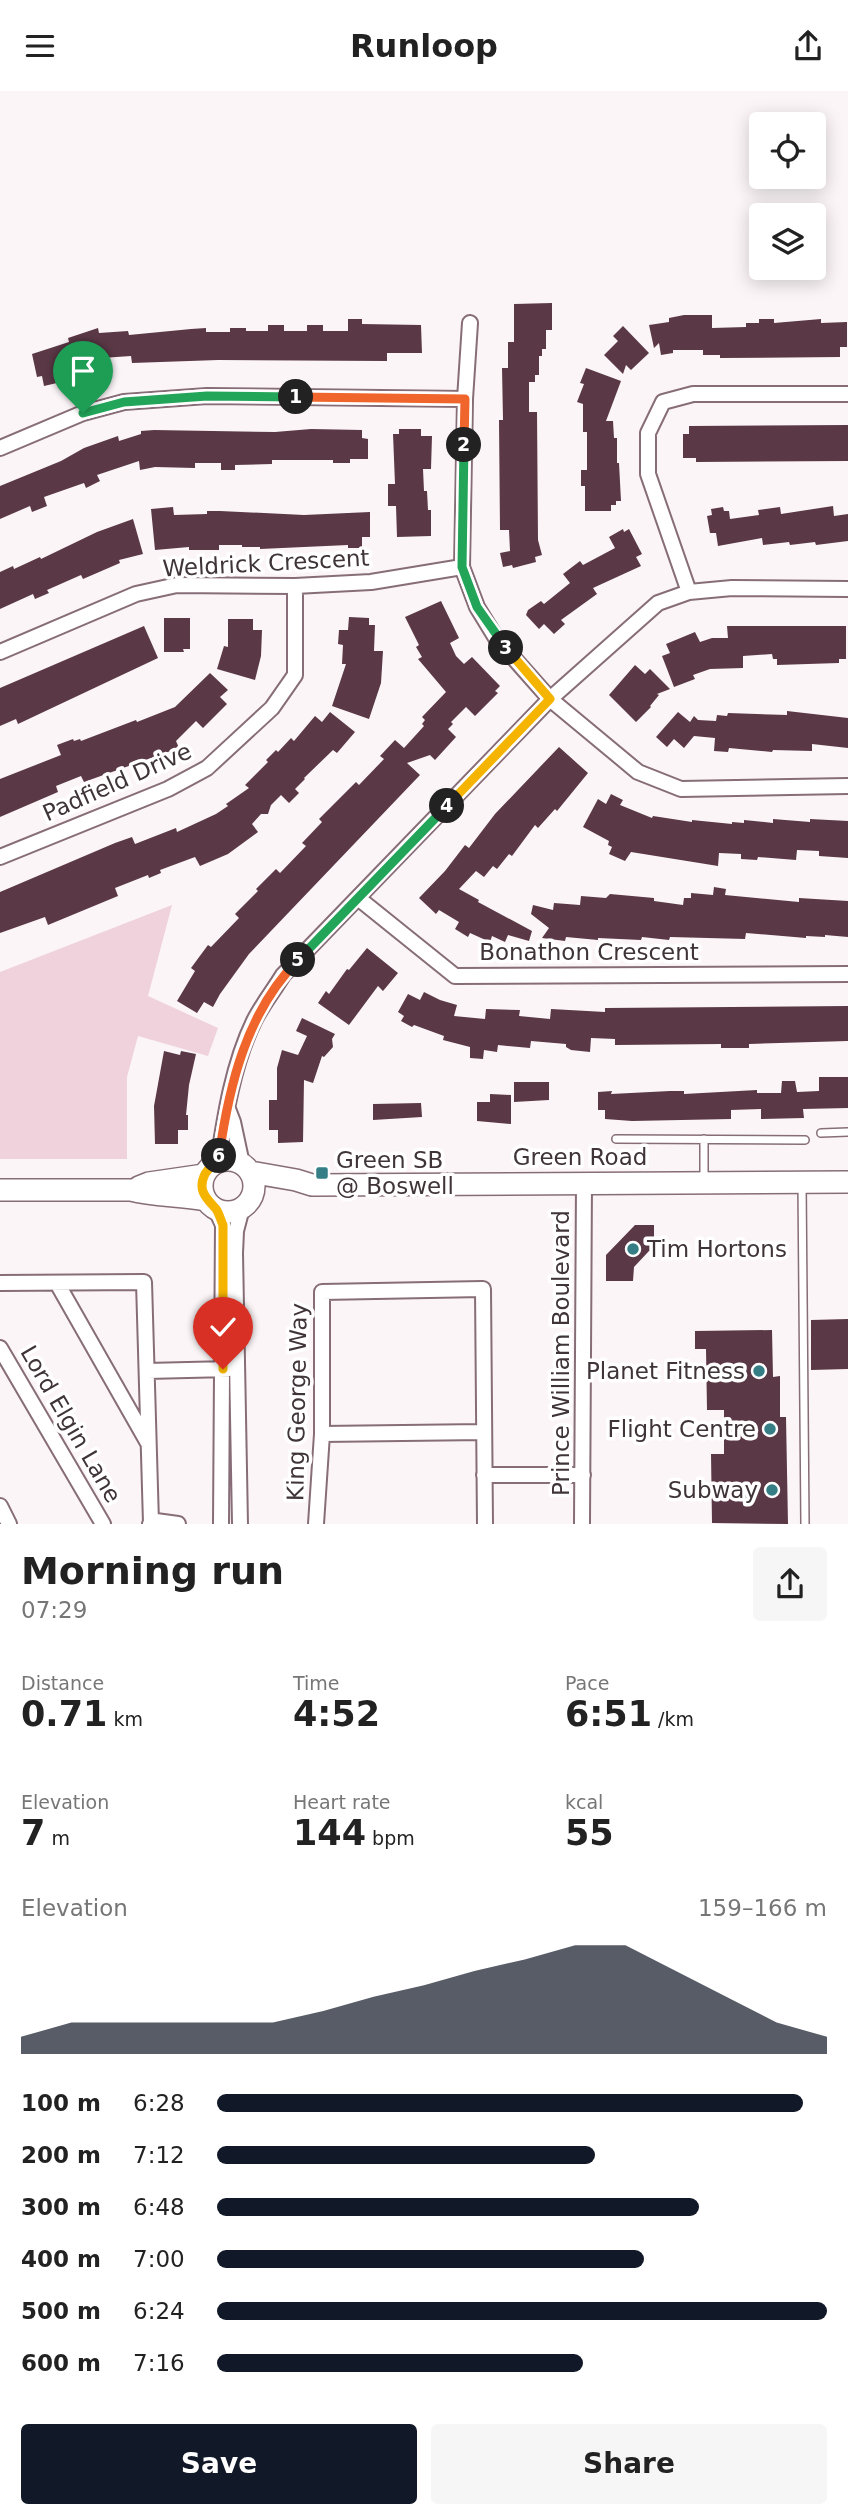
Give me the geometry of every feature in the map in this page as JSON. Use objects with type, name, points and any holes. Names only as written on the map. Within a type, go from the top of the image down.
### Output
[{"type":"street","points":[[470,323],[465,399],[462,567],[477,607],[496,638],[550,699],[638,772],[681,789],[848,786]]},
{"type":"street","points":[[689,592],[648,474],[648,433],[663,402],[693,394],[848,394]]},
{"type":"street","points":[[0,448],[83,413],[124,402],[207,396],[465,399]]},
{"type":"street","name":"Weldrick Crescent","points":[[0,652],[136,594],[177,586],[295,586],[372,582],[462,567]]},
{"type":"street","name":"Padfield Drive","points":[[0,857],[168,789],[207,768],[263,717],[295,675],[295,586]]},
{"type":"street","points":[[240,1524],[223,1225],[202,1188],[211,1169],[233,1081],[254,1020],[283,975],[550,699],[658,603],[689,592],[732,588],[848,589]]},
{"type":"street","name":"Bonathon Crescent","points":[[358,898],[455,976],[848,974]]},
{"type":"street","points":[[221,1524],[236,1231],[254,1181],[246,1168],[228,1109]]},
{"type":"street","points":[[131,1190],[149,1183],[211,1169],[230,1160],[246,1168]]},
{"type":"street","name":"Green Road","points":[[246,1168],[312,1185],[848,1182]]},
{"type":"street","name":"Prince William Boulevard","points":[[582,1524],[584,1183]]},
{"type":"street","name":"Green Road","points":[[247,1202],[312,1185]]},
{"type":"street","points":[[0,1190],[131,1190],[148,1194],[180,1195],[230,1212],[247,1202]]},
{"type":"street","points":[[0,1283],[144,1282],[151,1524],[156,1521],[178,1524]]},
{"type":"street","points":[[57,1283],[149,1444]]},
{"type":"street","name":"King George Way","points":[[316,1524],[322,1434],[322,1292],[482,1289],[485,1524]]},
{"type":"street","name":"Lord Elgin Lane","points":[[0,1348],[103,1524]]},
{"type":"street","points":[[146,1371],[230,1369]]},
{"type":"street","points":[[322,1434],[483,1431]]},
{"type":"street","points":[[484,1475],[583,1475]]},
{"type":"street","points":[[0,1506],[9,1524]]},
{"type":"lane","points":[[821,1133],[848,1132]]},
{"type":"lane","points":[[616,1139],[805,1140]]},
{"type":"lane","points":[[704,1139],[704,1182]]},
{"type":"lane","points":[[802,1182],[805,1524]]},
{"type":"shaded area","points":[[172,905],[148,996],[218,1028],[208,1056],[138,1036],[127,1077],[127,1159],[0,1159],[0,972]]},
{"type":"building","points":[[552,303],[552,330],[546,330],[546,349],[542,349],[542,356],[539,356],[539,375],[535,375],[535,382],[529,382],[529,412],[537,412],[538,540],[542,555],[535,557],[536,562],[513,568],[512,565],[503,567],[500,553],[510,551],[509,530],[500,530],[499,420],[503,420],[502,368],[508,368],[508,342],[514,342],[514,304]]},
{"type":"building","points":[[712,315],[712,328],[746,327],[746,323],[759,323],[759,319],[774,319],[774,323],[821,319],[821,323],[847,322],[847,347],[840,347],[840,357],[720,358],[720,355],[703,355],[703,350],[673,350],[673,353],[661,355],[659,343],[654,348],[649,325],[669,322],[669,318]]},
{"type":"building","points":[[348,319],[362,319],[362,324],[421,325],[422,353],[387,353],[387,361],[218,360],[132,363],[131,356],[102,358],[103,362],[91,364],[93,371],[69,376],[70,380],[44,386],[42,376],[37,377],[32,354],[69,342],[68,338],[98,328],[99,333],[128,331],[129,335],[206,328],[206,332],[230,332],[230,328],[268,331],[268,325],[284,325],[284,331],[307,331],[307,325],[323,325],[323,331],[348,331]]},
{"type":"building","points":[[623,326],[649,353],[631,370],[626,365],[623,374],[604,355],[618,341],[613,336]]},
{"type":"building","points":[[586,368],[621,381],[606,421],[613,421],[619,463],[621,501],[611,505],[611,511],[585,511],[585,486],[581,486],[581,470],[587,470],[587,432],[583,432],[583,404],[577,402],[584,384],[580,383]]},
{"type":"building","points":[[848,425],[848,461],[696,462],[696,458],[683,458],[683,434],[689,434],[689,426]]},
{"type":"building","points":[[311,429],[362,430],[362,438],[368,439],[368,459],[350,459],[350,463],[333,463],[333,460],[272,460],[272,464],[235,465],[235,470],[221,470],[221,463],[195,463],[195,468],[155,467],[140,470],[139,461],[97,475],[100,481],[86,488],[84,483],[44,497],[47,506],[32,512],[30,506],[0,519],[0,486],[61,461],[84,448],[118,436],[119,441],[141,434],[141,431],[154,430],[275,432]]},
{"type":"building","points":[[399,429],[421,429],[421,436],[432,436],[431,469],[423,469],[424,491],[427,491],[428,510],[431,510],[431,536],[397,537],[396,506],[388,506],[388,484],[395,484],[393,434],[399,434]]},
{"type":"building","points":[[833,506],[834,516],[848,514],[848,541],[816,545],[815,542],[790,545],[789,542],[763,545],[762,538],[718,546],[716,533],[710,533],[707,516],[712,515],[711,509],[723,507],[724,511],[729,511],[730,519],[759,515],[758,510],[780,507],[781,514]]},
{"type":"building","points":[[173,507],[174,515],[207,514],[207,511],[304,515],[370,512],[370,537],[362,537],[362,548],[348,548],[348,545],[260,549],[242,545],[219,545],[219,550],[189,550],[189,547],[155,550],[151,509]]},
{"type":"building","points":[[133,519],[143,554],[119,560],[120,563],[83,579],[81,575],[47,590],[49,593],[35,599],[33,594],[0,609],[0,572],[13,566],[14,569],[40,557],[41,559],[97,532]]},
{"type":"building","points":[[623,529],[624,532],[629,529],[642,554],[636,557],[641,566],[593,588],[597,594],[561,620],[565,624],[554,634],[544,624],[539,629],[526,615],[528,610],[541,601],[544,604],[570,583],[563,574],[580,561],[583,565],[615,548],[609,537]]},
{"type":"building","points":[[441,601],[459,638],[450,643],[456,656],[464,664],[472,657],[500,686],[495,691],[498,693],[475,716],[466,707],[451,722],[453,724],[448,729],[456,737],[435,760],[430,755],[407,763],[420,775],[249,954],[213,1007],[204,1002],[197,1013],[177,1001],[195,971],[191,968],[208,945],[211,947],[239,918],[235,914],[258,891],[256,889],[276,869],[280,873],[306,846],[302,843],[322,822],[319,819],[356,782],[359,785],[384,759],[380,756],[395,740],[404,748],[424,726],[422,724],[425,720],[422,717],[446,692],[418,659],[422,657],[416,647],[419,645],[405,617]]},
{"type":"building","points":[[349,617],[369,618],[369,625],[375,625],[374,651],[383,651],[381,683],[369,719],[332,706],[346,664],[342,664],[343,645],[338,644],[339,630],[348,630]]},
{"type":"building","points":[[164,618],[190,618],[190,649],[183,649],[184,652],[164,652]]},
{"type":"building","points":[[228,619],[253,619],[253,630],[262,630],[261,656],[255,680],[217,669],[224,646],[228,647]]},
{"type":"building","points":[[144,626],[158,658],[18,724],[16,719],[0,726],[0,688]]},
{"type":"building","points":[[727,626],[846,626],[846,659],[839,659],[839,663],[777,665],[777,659],[773,659],[772,654],[743,656],[743,668],[710,669],[693,675],[695,679],[674,687],[662,656],[670,653],[666,644],[695,632],[700,642],[712,638],[728,638]]},
{"type":"building","points":[[635,665],[645,674],[650,669],[670,689],[657,694],[659,695],[651,707],[636,722],[609,695]]},
{"type":"building","points":[[210,673],[228,690],[220,697],[227,704],[203,728],[196,721],[176,741],[179,748],[84,782],[81,776],[56,786],[58,792],[0,817],[0,779],[61,755],[57,745],[73,739],[81,741],[175,707]]},
{"type":"building","points":[[787,711],[848,718],[848,748],[812,744],[812,751],[772,752],[729,748],[728,752],[714,751],[715,738],[694,736],[684,748],[674,739],[667,747],[656,737],[678,712],[690,722],[694,716],[698,720],[716,721],[717,715],[727,716],[728,713],[787,715]]},
{"type":"building","points":[[330,712],[355,732],[337,753],[333,750],[304,778],[295,789],[299,793],[289,803],[281,795],[271,805],[268,814],[261,814],[252,824],[258,832],[228,854],[200,866],[195,857],[160,870],[161,873],[149,878],[148,875],[115,888],[118,896],[48,925],[45,917],[0,933],[0,892],[115,843],[132,837],[135,844],[176,828],[177,832],[216,814],[249,788],[245,785],[276,750],[278,752],[291,738],[294,741],[315,716],[322,722]]},
{"type":"building","points":[[559,747],[588,773],[557,811],[555,809],[538,828],[535,825],[512,856],[509,854],[497,869],[493,866],[484,877],[476,871],[459,889],[532,931],[529,941],[508,935],[505,942],[492,936],[490,942],[470,933],[468,937],[455,929],[459,922],[439,910],[436,914],[419,898],[465,845],[469,848],[495,814]]},
{"type":"building","points":[[611,794],[623,800],[620,805],[652,818],[732,824],[744,823],[744,820],[773,823],[773,819],[848,821],[848,858],[819,856],[819,851],[797,850],[796,860],[758,857],[757,860],[741,859],[741,854],[719,853],[718,866],[631,852],[625,861],[609,854],[612,847],[608,845],[609,841],[583,827],[598,799],[606,804]]},
{"type":"building","points":[[714,887],[726,889],[725,895],[799,902],[799,898],[848,901],[848,937],[825,935],[806,938],[746,933],[745,939],[670,937],[669,940],[642,937],[641,940],[598,940],[566,937],[565,941],[542,938],[549,928],[531,914],[533,905],[553,910],[554,903],[580,905],[581,896],[606,898],[610,894],[654,898],[654,901],[683,905],[684,898],[691,898],[691,893],[713,895]]},
{"type":"building","points":[[367,948],[398,973],[383,991],[378,986],[349,1025],[318,1003],[326,991],[329,994]]},
{"type":"building","points":[[424,992],[457,1005],[454,1016],[485,1019],[486,1009],[520,1010],[519,1016],[550,1019],[551,1009],[605,1012],[605,1008],[848,1006],[848,1041],[749,1044],[749,1048],[721,1048],[721,1044],[615,1045],[615,1039],[591,1038],[590,1052],[571,1050],[566,1044],[531,1041],[530,1048],[498,1045],[497,1052],[484,1050],[483,1059],[470,1058],[470,1047],[443,1040],[444,1036],[401,1021],[404,1016],[398,1012],[408,994],[420,1000]]},
{"type":"building","points":[[302,1018],[335,1034],[332,1039],[333,1047],[322,1056],[313,1083],[304,1080],[303,1142],[278,1143],[278,1130],[269,1130],[269,1100],[277,1100],[277,1068],[282,1050],[298,1055],[307,1036],[296,1031]]},
{"type":"building","points":[[164,1051],[180,1055],[181,1051],[196,1054],[189,1085],[186,1115],[188,1130],[178,1130],[178,1144],[155,1144],[154,1106]]},
{"type":"building","points":[[819,1077],[848,1077],[848,1108],[803,1109],[804,1118],[761,1119],[761,1109],[731,1110],[731,1119],[632,1121],[605,1119],[605,1110],[598,1110],[598,1092],[612,1091],[611,1094],[684,1091],[684,1094],[757,1090],[757,1093],[781,1093],[782,1081],[795,1081],[797,1092],[819,1091]]},
{"type":"building","points":[[514,1082],[549,1082],[549,1100],[514,1102]]},
{"type":"building","points":[[490,1094],[511,1095],[511,1124],[477,1121],[477,1102],[490,1102]]},
{"type":"building","points":[[421,1103],[422,1117],[373,1120],[373,1104]]},
{"type":"building","points":[[635,1225],[654,1225],[654,1251],[649,1251],[634,1267],[633,1281],[606,1281],[606,1255]]},
{"type":"building","points":[[848,1319],[848,1369],[811,1370],[811,1320]]},
{"type":"building","points":[[772,1330],[773,1377],[780,1376],[780,1417],[786,1417],[788,1524],[712,1523],[711,1454],[724,1454],[724,1410],[707,1410],[706,1349],[695,1349],[695,1331]]},
{"type":"place","name":"Green SB @ Boswell","points":[[322,1173]]},
{"type":"place","name":"Tim Hortons","points":[[633,1249]]},
{"type":"place","name":"Planet Fitness","points":[[759,1371]]},
{"type":"place","name":"Flight Centre","points":[[770,1429]]},
{"type":"place","name":"Subway","points":[[772,1490]]},
{"type":"route","points":[[83,413],[124,402],[207,396],[465,399],[462,567],[477,607],[496,638],[550,699],[283,975],[254,1020],[233,1081],[223,1121],[218,1162],[212,1165],[202,1181],[203,1194],[216,1210],[223,1225],[223,1369]]}]
